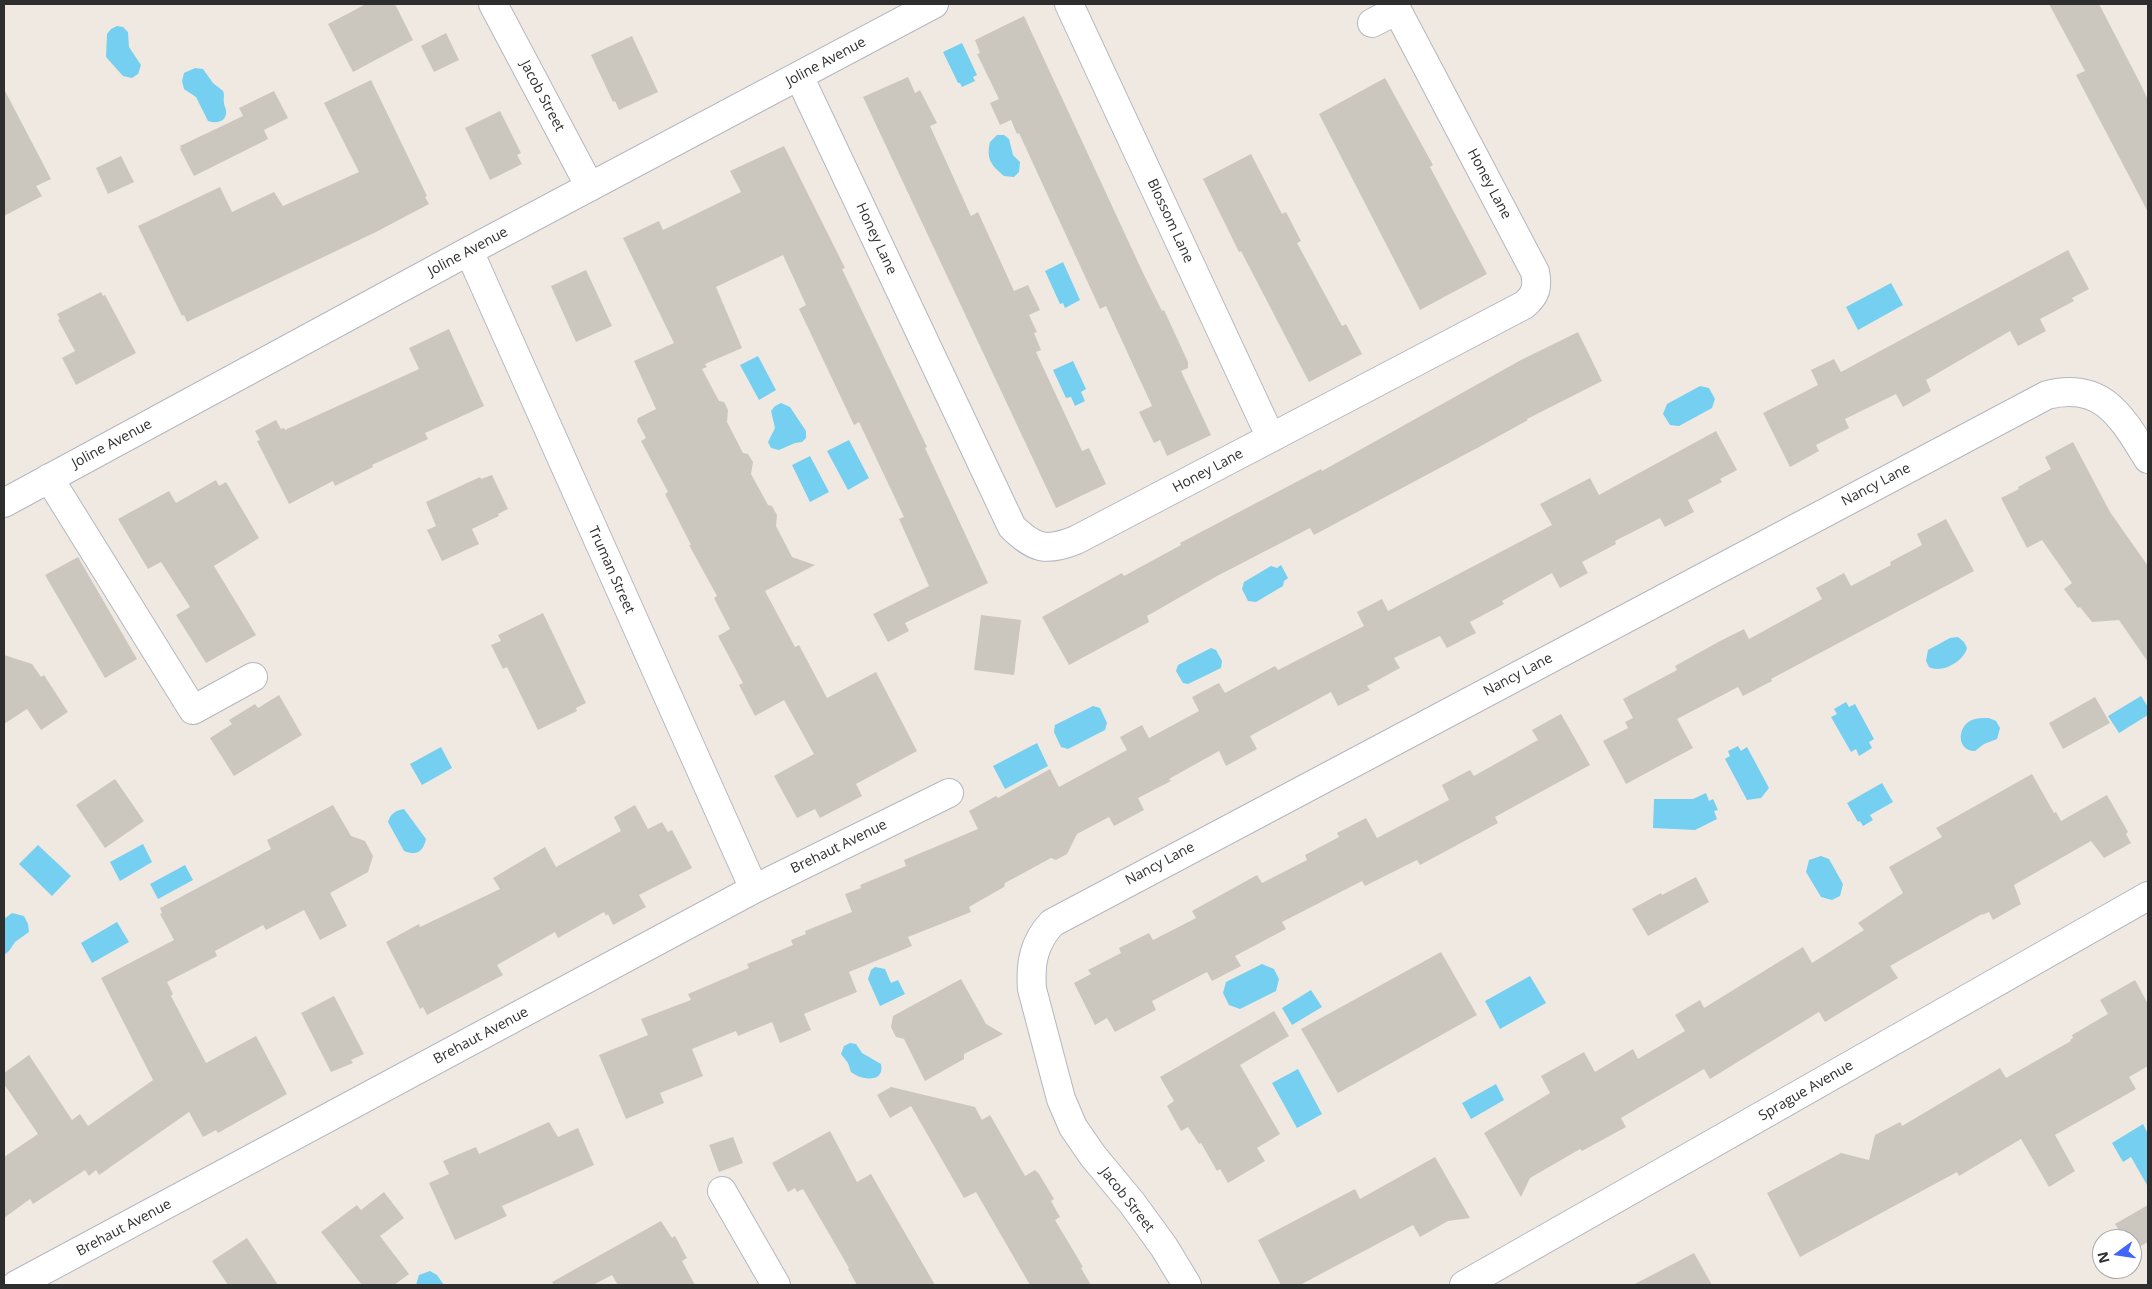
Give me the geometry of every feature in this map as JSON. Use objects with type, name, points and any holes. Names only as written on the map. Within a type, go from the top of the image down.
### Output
[{"type":"street","name":"Jacob Street","points":[[494,4],[590,187]]},
{"type":"street","name":"Joline Avenue","points":[[4,503],[469,251],[934,4]]},
{"type":"street","name":"Blossom Lane","points":[[1069,4],[1271,438]]},
{"type":"street","name":"Honey Lane","points":[[800,76],[1012,527],[1025,540],[1040,548],[1059,547],[1076,540],[1524,305],[1536,292],[1535,272],[1398,10],[1372,23]]},
{"type":"street","name":"Truman Street","points":[[469,251],[754,889]]},
{"type":"street","name":"Nancy Lane","points":[[1067,1115],[1039,1019],[1031,976],[1031,961],[1039,939],[1052,923],[1061,917],[2047,395],[2070,391],[2080,392],[2105,402],[2115,409],[2148,459]]},
{"type":"street","points":[[49,478],[194,710],[253,677]]},
{"type":"street","name":"Brehaut Avenue","points":[[16,1285],[754,889],[949,793]]},
{"type":"street","name":"Sprague Avenue","points":[[1464,1285],[2148,896]]},
{"type":"street","name":"Jacob Street","points":[[1067,1115],[1093,1156],[1132,1203],[1164,1247],[1187,1285]]},
{"type":"street","points":[[722,1191],[776,1285]]},
{"type":"water","points":[[117,26],[123,27],[128,32],[129,47],[141,65],[138,74],[132,78],[123,76],[106,57],[107,34]]},
{"type":"water","points":[[962,43],[977,75],[973,77],[975,81],[962,87],[958,83],[943,52]]},
{"type":"water","points":[[195,68],[203,69],[213,83],[223,91],[226,115],[223,120],[208,121],[196,97],[184,89],[182,81],[184,73]]},
{"type":"water","points":[[997,135],[1004,135],[1009,139],[1013,155],[1020,162],[1019,172],[1014,177],[1004,176],[989,157],[990,142]]},
{"type":"water","points":[[1063,262],[1080,300],[1065,308],[1063,303],[1060,304],[1045,271]]},
{"type":"water","points":[[1891,283],[1903,305],[1858,330],[1846,307]]},
{"type":"water","points":[[758,356],[776,390],[759,400],[740,365]]},
{"type":"water","points":[[1073,361],[1086,389],[1081,392],[1085,401],[1075,406],[1071,397],[1066,398],[1053,370]]},
{"type":"water","points":[[1700,386],[1709,388],[1715,399],[1712,408],[1679,426],[1670,425],[1663,414],[1667,404]]},
{"type":"water","points":[[781,403],[790,407],[806,431],[806,438],[802,442],[779,450],[771,448],[768,442],[775,428],[771,411]]},
{"type":"water","points":[[849,440],[869,478],[848,490],[827,451]]},
{"type":"water","points":[[810,456],[829,492],[810,502],[792,465]]},
{"type":"water","points":[[1281,565],[1288,578],[1284,581],[1283,586],[1256,602],[1248,601],[1242,589],[1244,582],[1271,566],[1277,568]]},
{"type":"water","points":[[1958,637],[1967,648],[1962,657],[1952,665],[1940,669],[1929,667],[1926,661],[1928,650],[1950,638]]},
{"type":"water","points":[[1211,648],[1216,650],[1222,661],[1221,668],[1188,684],[1183,683],[1176,671],[1178,665]]},
{"type":"water","points":[[2141,696],[2148,707],[2148,715],[2119,733],[2108,716]]},
{"type":"water","points":[[1846,702],[1849,707],[1855,704],[1874,739],[1869,742],[1872,748],[1859,756],[1856,749],[1851,752],[1831,717],[1837,714],[1834,709]]},
{"type":"water","points":[[1093,706],[1100,708],[1107,723],[1105,730],[1068,749],[1061,747],[1054,732],[1055,725]]},
{"type":"water","points":[[1989,718],[1996,721],[2000,728],[1997,739],[1984,744],[1975,751],[1964,747],[1961,738],[1963,727],[1972,720]]},
{"type":"water","points":[[1037,743],[1048,766],[1005,789],[993,766]]},
{"type":"water","points":[[1738,746],[1741,751],[1747,747],[1769,788],[1761,798],[1747,800],[1725,759],[1730,756],[1728,751]]},
{"type":"water","points":[[441,747],[452,768],[422,785],[410,764]]},
{"type":"water","points":[[1882,783],[1893,802],[1870,815],[1873,820],[1863,826],[1860,821],[1858,822],[1847,803]]},
{"type":"water","points":[[1706,793],[1709,801],[1713,799],[1718,810],[1714,811],[1717,819],[1695,830],[1653,828],[1654,799],[1693,799]]},
{"type":"water","points":[[404,809],[426,839],[421,850],[416,853],[404,851],[388,822],[394,813]]},
{"type":"water","points":[[143,844],[152,862],[120,881],[110,862]]},
{"type":"water","points":[[38,845],[71,876],[52,896],[19,864]]},
{"type":"water","points":[[1821,856],[1829,859],[1843,884],[1840,896],[1832,900],[1821,897],[1806,872],[1809,860]]},
{"type":"water","points":[[185,865],[193,880],[158,899],[150,884]]},
{"type":"water","points":[[12,913],[24,916],[29,932],[15,942],[4,955],[4,919]]},
{"type":"water","points":[[117,922],[129,942],[92,963],[81,943]]},
{"type":"water","points":[[1262,964],[1274,969],[1279,979],[1276,991],[1240,1009],[1229,1005],[1223,993],[1226,982]]},
{"type":"water","points":[[875,967],[885,969],[891,983],[898,980],[905,994],[880,1006],[868,979],[871,970]]},
{"type":"water","points":[[1530,976],[1546,1003],[1500,1029],[1485,1001]]},
{"type":"water","points":[[1311,990],[1322,1007],[1292,1025],[1282,1008]]},
{"type":"water","points":[[850,1043],[856,1044],[862,1053],[881,1064],[879,1075],[866,1078],[851,1072],[848,1063],[841,1054],[844,1046]]},
{"type":"water","points":[[1298,1069],[1322,1114],[1297,1128],[1272,1083]]},
{"type":"water","points":[[1496,1084],[1504,1100],[1471,1119],[1462,1103]]},
{"type":"water","points":[[2143,1124],[2148,1134],[2147,1185],[2131,1157],[2123,1162],[2112,1143]]},
{"type":"water","points":[[430,1271],[437,1275],[444,1285],[416,1285],[419,1275]]},
{"type":"building","points":[[366,4],[395,4],[413,40],[353,72],[328,24]]},
{"type":"building","points":[[2049,4],[2099,4],[2140,83],[2148,100],[2148,212],[2076,75],[2085,71]]},
{"type":"building","points":[[1024,16],[1144,275],[1162,311],[1164,310],[1188,362],[1188,368],[1181,371],[1211,435],[1167,456],[1160,440],[1154,443],[1139,412],[1152,406],[1106,306],[1100,309],[1019,133],[1017,134],[1011,120],[1000,125],[990,103],[999,99],[977,54],[980,53],[975,40]]},
{"type":"building","points":[[446,33],[459,60],[434,72],[421,46]]},
{"type":"building","points":[[632,36],[658,92],[619,110],[615,101],[613,102],[591,55]]},
{"type":"building","points":[[908,77],[915,93],[920,90],[937,123],[930,126],[971,216],[978,212],[1014,291],[1028,285],[1040,310],[1029,315],[1037,332],[1034,333],[1041,350],[1036,352],[1082,451],[1089,448],[1106,484],[1056,508],[863,97]]},
{"type":"building","points":[[1385,78],[1433,165],[1430,167],[1487,274],[1420,310],[1319,114]]},
{"type":"building","points":[[371,80],[427,196],[425,197],[429,204],[376,232],[187,322],[184,315],[182,316],[138,226],[220,187],[232,212],[274,192],[283,206],[359,172],[324,103]]},
{"type":"building","points":[[4,89],[51,179],[36,186],[42,196],[4,216]]},
{"type":"building","points":[[274,91],[288,118],[264,130],[268,139],[194,176],[180,146],[243,116],[239,108]]},
{"type":"building","points":[[500,111],[521,153],[517,155],[522,164],[490,180],[465,128]]},
{"type":"building","points":[[784,146],[845,268],[842,269],[927,447],[925,448],[988,583],[905,623],[909,631],[888,642],[873,614],[929,586],[899,519],[904,517],[859,422],[854,425],[799,309],[806,305],[783,255],[716,287],[742,348],[705,364],[707,367],[702,369],[719,401],[724,402],[728,410],[727,422],[743,453],[748,454],[753,462],[751,474],[768,505],[772,506],[777,515],[776,526],[792,557],[815,565],[765,591],[795,647],[799,645],[827,698],[876,672],[917,751],[856,784],[862,796],[820,818],[815,809],[797,818],[774,776],[814,754],[784,700],[755,716],[739,685],[743,683],[718,636],[730,629],[714,598],[717,596],[689,545],[691,545],[665,494],[668,492],[641,441],[646,438],[637,421],[638,418],[656,409],[634,361],[674,343],[623,238],[659,221],[663,230],[741,192],[730,171]]},
{"type":"building","points":[[1251,154],[1282,214],[1286,212],[1301,241],[1297,243],[1342,326],[1346,324],[1362,354],[1309,382],[1241,251],[1239,252],[1203,179]]},
{"type":"building","points":[[121,156],[134,182],[108,194],[96,168]]},
{"type":"building","points":[[2068,250],[2089,289],[2072,298],[2074,301],[2040,319],[2046,331],[2018,346],[2010,331],[1926,380],[1931,391],[1903,407],[1896,394],[1845,419],[1849,428],[1816,445],[1819,451],[1790,467],[1763,413],[1818,385],[1811,370],[1834,359],[1841,372]]},
{"type":"building","points":[[586,270],[612,326],[576,342],[551,286]]},
{"type":"building","points":[[101,292],[103,296],[105,295],[136,353],[76,385],[62,358],[75,351],[58,320],[60,319],[57,314]]},
{"type":"building","points":[[449,329],[484,406],[425,433],[428,439],[372,465],[373,467],[335,486],[333,481],[289,504],[257,441],[260,440],[255,431],[276,420],[281,429],[284,428],[285,430],[419,369],[409,348]]},
{"type":"building","points":[[1578,332],[1602,381],[1527,419],[1479,447],[1314,535],[1310,528],[1217,576],[1147,616],[1149,622],[1069,665],[1042,617],[1122,573],[1124,576],[1181,545],[1180,543],[1321,469],[1322,471],[1521,360]]},
{"type":"building","points":[[1716,431],[1737,470],[1720,479],[1722,482],[1688,500],[1694,512],[1665,527],[1660,518],[1615,541],[1616,544],[1582,562],[1588,573],[1560,588],[1552,573],[1502,601],[1504,604],[1470,622],[1476,633],[1447,648],[1440,636],[1394,658],[1400,668],[1367,686],[1370,690],[1338,706],[1331,692],[1250,736],[1257,749],[1226,766],[1219,751],[1169,779],[1171,781],[1138,798],[1144,810],[1114,826],[1109,817],[1077,834],[1067,854],[1056,860],[1051,858],[1005,883],[1004,887],[969,907],[971,912],[908,937],[912,946],[849,972],[857,992],[804,1014],[811,1030],[780,1043],[772,1022],[738,1036],[736,1031],[692,1049],[703,1076],[660,1093],[664,1103],[626,1119],[599,1055],[648,1035],[641,1019],[691,1000],[688,994],[749,968],[747,964],[793,945],[791,940],[806,934],[805,931],[852,912],[845,894],[861,888],[860,885],[906,866],[904,860],[978,829],[969,811],[996,796],[998,798],[1050,769],[1059,787],[1127,750],[1120,737],[1142,725],[1149,738],[1199,711],[1192,697],[1219,683],[1225,693],[1275,666],[1278,670],[1364,626],[1357,612],[1382,599],[1388,611],[1552,525],[1540,504],[1590,478],[1599,495]]},
{"type":"building","points":[[2073,442],[2110,512],[2148,566],[2148,662],[2119,620],[2092,622],[2080,607],[2078,608],[2064,589],[2072,583],[2042,540],[2027,548],[2001,498],[2051,469],[2045,457]]},
{"type":"building","points":[[492,475],[508,509],[498,514],[499,516],[472,529],[479,544],[442,561],[427,530],[436,526],[426,502],[480,477],[481,479]]},
{"type":"building","points":[[216,480],[219,486],[226,482],[259,538],[214,566],[256,635],[206,663],[176,615],[190,607],[161,562],[148,569],[118,519],[169,491],[176,503]]},
{"type":"building","points":[[1946,519],[1974,571],[1771,679],[1772,681],[1743,696],[1738,687],[1677,719],[1693,748],[1626,784],[1603,741],[1628,728],[1625,722],[1633,718],[1623,699],[1677,670],[1675,666],[1720,641],[1744,629],[1749,639],[1822,599],[1816,588],[1844,573],[1851,586],[1891,565],[1890,562],[1922,545],[1917,534]]},
{"type":"building","points":[[78,557],[137,659],[105,678],[45,575]]},
{"type":"building","points":[[543,613],[586,703],[576,708],[577,711],[538,730],[507,667],[503,669],[491,645],[501,641],[498,635]]},
{"type":"building","points":[[981,615],[1021,620],[1014,675],[974,670]]},
{"type":"building","points":[[4,655],[32,664],[41,677],[44,675],[68,712],[41,730],[27,709],[4,724]]},
{"type":"building","points":[[279,695],[302,735],[234,776],[210,738],[232,724],[229,720],[255,704],[258,708]]},
{"type":"building","points":[[2095,697],[2110,723],[2063,749],[2049,723]]},
{"type":"building","points":[[1561,714],[1590,765],[1495,817],[1498,823],[1420,865],[1417,860],[1365,886],[1362,881],[1282,922],[1286,929],[1235,956],[1241,966],[1212,981],[1207,972],[1152,1001],[1156,1010],[1115,1032],[1107,1018],[1095,1025],[1074,983],[1091,974],[1088,970],[1121,953],[1119,948],[1149,933],[1153,940],[1196,918],[1192,911],[1257,875],[1262,883],[1307,860],[1305,855],[1339,837],[1337,833],[1366,818],[1377,838],[1449,800],[1442,785],[1470,770],[1474,776],[1538,740],[1532,730]]},
{"type":"building","points":[[2032,774],[2054,813],[2056,812],[2061,821],[2107,795],[2128,832],[2126,834],[2131,843],[2104,858],[2091,841],[2014,885],[2021,904],[1993,920],[1989,912],[1982,914],[1890,966],[1898,978],[1825,1022],[1819,1012],[1710,1079],[1704,1069],[1621,1118],[1626,1127],[1582,1151],[1580,1149],[1530,1178],[1521,1197],[1484,1133],[1550,1093],[1541,1076],[1584,1052],[1595,1072],[1633,1049],[1638,1059],[1685,1031],[1675,1015],[1700,1000],[1704,1008],[1803,947],[1812,963],[1864,930],[1858,923],[1903,893],[1889,867],[1942,837],[1936,828]]},
{"type":"building","points":[[115,779],[144,821],[105,848],[76,805]]},
{"type":"building","points":[[333,805],[351,836],[365,841],[373,856],[368,872],[330,893],[347,926],[320,940],[304,910],[266,930],[263,925],[215,951],[217,956],[167,982],[173,994],[171,996],[206,1063],[256,1036],[287,1094],[218,1133],[216,1130],[203,1137],[189,1112],[99,1175],[96,1170],[89,1176],[85,1170],[33,1204],[30,1199],[4,1218],[4,1157],[38,1134],[4,1084],[4,1073],[29,1055],[72,1120],[80,1114],[88,1126],[153,1080],[101,978],[174,940],[160,914],[162,913],[160,908],[271,849],[267,840]]},
{"type":"building","points":[[635,805],[648,829],[662,822],[668,832],[672,830],[692,868],[639,895],[646,907],[613,925],[608,914],[606,916],[604,912],[558,938],[555,932],[497,965],[503,975],[427,1015],[423,1007],[420,1009],[386,942],[419,924],[420,927],[500,889],[493,878],[545,847],[556,867],[621,831],[614,817]]},
{"type":"building","points":[[1696,877],[1709,902],[1648,936],[1632,909]]},
{"type":"building","points":[[1441,952],[1477,1015],[1338,1093],[1301,1029]]},
{"type":"building","points":[[961,979],[986,1024],[1003,1034],[964,1054],[964,1059],[925,1081],[904,1039],[896,1037],[891,1027],[893,1016]]},
{"type":"building","points":[[2135,980],[2148,1004],[2148,1066],[2129,1077],[2136,1089],[2055,1135],[2075,1171],[2049,1187],[2021,1139],[1959,1176],[1957,1172],[1800,1257],[1767,1193],[1841,1153],[1869,1160],[1875,1135],[1900,1122],[1902,1126],[2000,1068],[2006,1078],[2071,1041],[2072,1035],[2108,1014],[2100,1000]]},
{"type":"building","points":[[334,996],[364,1054],[351,1060],[353,1063],[331,1072],[301,1013]]},
{"type":"building","points":[[1274,1011],[1289,1036],[1240,1065],[1280,1134],[1257,1148],[1265,1161],[1228,1183],[1220,1169],[1217,1171],[1201,1143],[1199,1144],[1188,1127],[1181,1131],[1167,1106],[1174,1101],[1160,1077]]},
{"type":"building","points":[[891,1087],[975,1107],[982,1120],[990,1115],[1025,1176],[1035,1170],[1054,1199],[1051,1201],[1060,1217],[1055,1220],[1083,1267],[1081,1268],[1091,1285],[1030,1285],[976,1192],[964,1198],[911,1106],[890,1118],[877,1095]]},
{"type":"building","points":[[549,1122],[558,1137],[578,1128],[594,1165],[502,1206],[507,1216],[455,1240],[429,1183],[449,1174],[443,1161],[476,1147],[479,1154]]},
{"type":"building","points":[[830,1131],[857,1182],[871,1174],[935,1285],[857,1285],[803,1189],[797,1192],[795,1188],[788,1192],[772,1163]]},
{"type":"building","points":[[733,1137],[743,1163],[719,1172],[709,1145]]},
{"type":"building","points":[[1435,1157],[1470,1218],[1448,1221],[1420,1237],[1413,1225],[1300,1285],[1281,1285],[1258,1240],[1355,1189],[1360,1199]]},
{"type":"building","points":[[384,1192],[404,1218],[380,1236],[409,1274],[394,1285],[362,1285],[321,1232],[357,1205],[361,1210]]},
{"type":"building","points":[[2148,1205],[2148,1242],[2142,1245],[2142,1229],[2118,1229],[2115,1224]]},
{"type":"building","points":[[661,1221],[672,1238],[675,1236],[687,1258],[682,1261],[695,1285],[618,1285],[612,1275],[593,1285],[554,1285],[552,1282]]},
{"type":"building","points":[[247,1238],[278,1285],[228,1285],[212,1261]]},
{"type":"building","points":[[1694,1253],[1712,1285],[1633,1285]]}]
